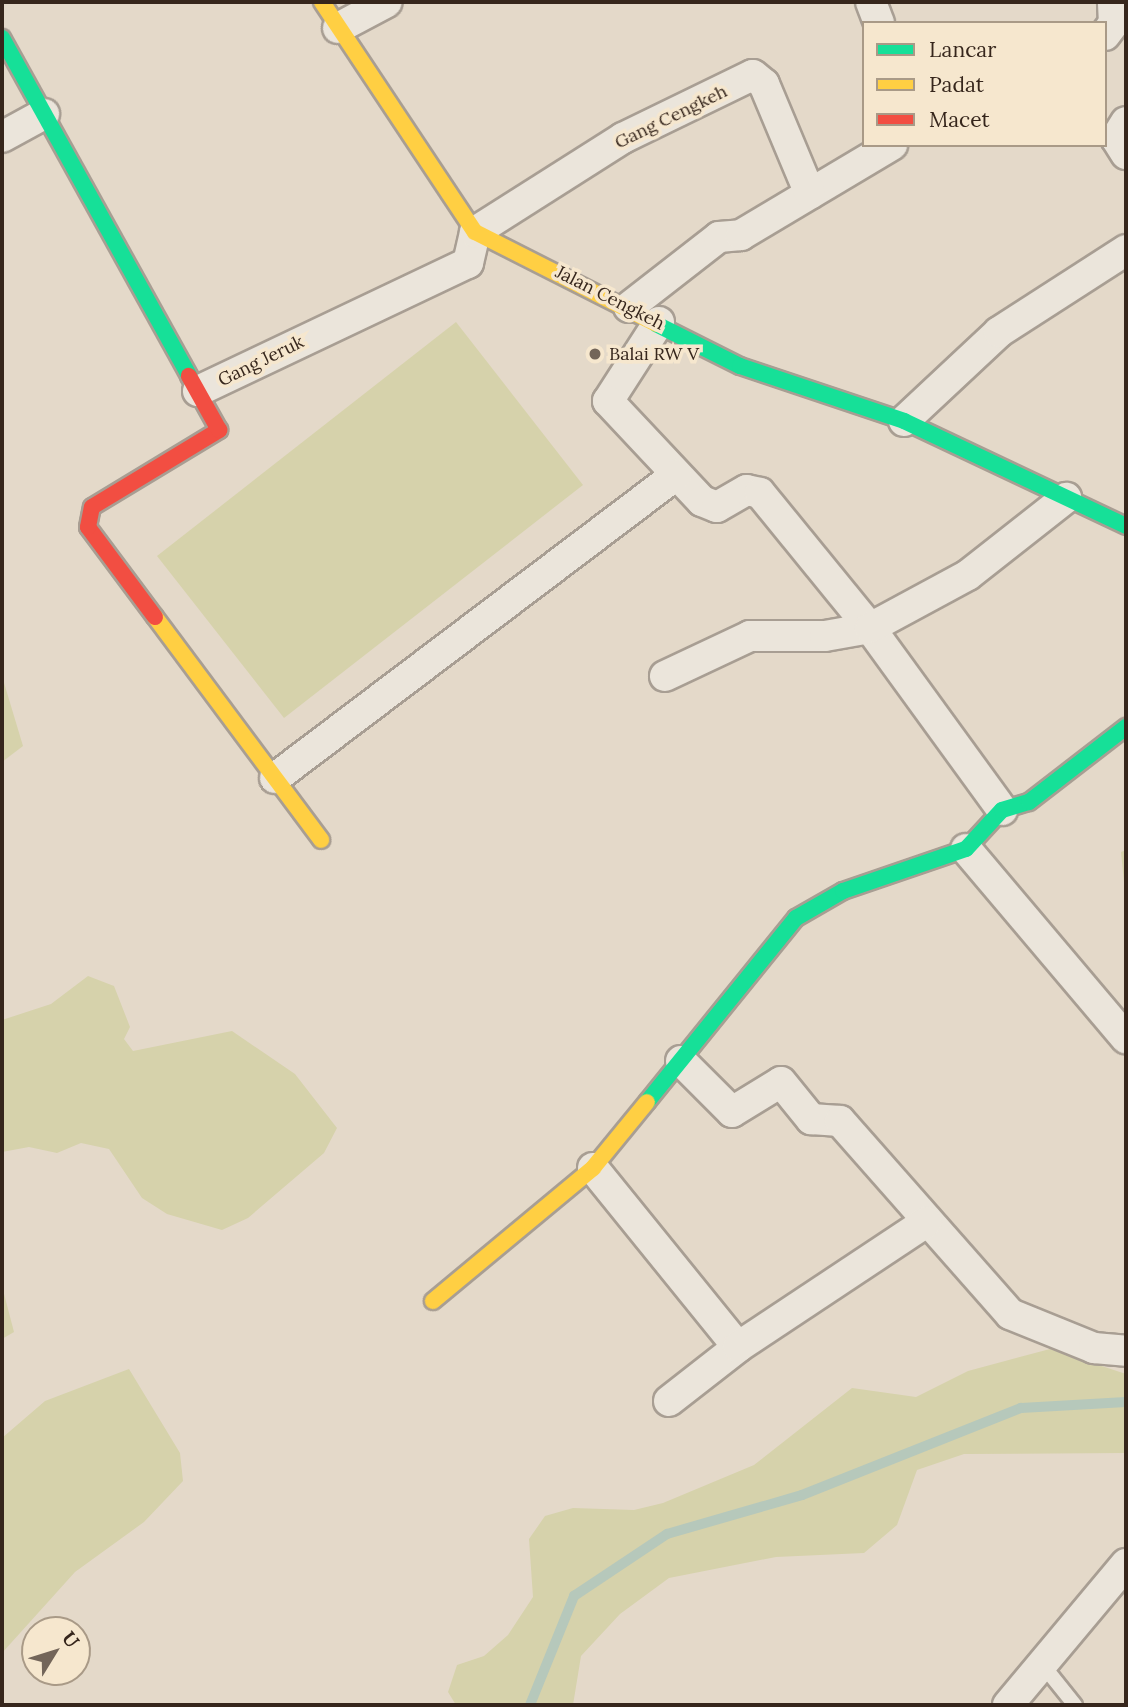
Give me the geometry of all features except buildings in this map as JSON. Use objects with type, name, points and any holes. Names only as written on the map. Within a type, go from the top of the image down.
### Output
[{"type":"street","points":[[322,2],[475,232]]},
{"type":"street","points":[[338,28],[387,2]]},
{"type":"street","points":[[871,2],[878,21]]},
{"type":"street","points":[[1107,32],[1114,23],[1113,2]]},
{"type":"street","name":"Gang Jeruk","points":[[2,38],[198,391],[468,262],[475,232]]},
{"type":"street","name":"Gang Cengkeh","points":[[475,232],[623,138],[753,75],[764,84],[810,194]]},
{"type":"street","points":[[2,137],[44,114]]},
{"type":"street","points":[[1126,122],[1116,138],[1126,154]]},
{"type":"street","points":[[629,307],[719,237],[741,235],[889,147]]},
{"type":"street","name":"Jalan Cengkeh","points":[[475,232],[629,307],[740,366],[904,421],[1126,526]]},
{"type":"street","points":[[904,421],[999,332],[1126,250]]},
{"type":"street","points":[[659,323],[608,398],[702,502],[717,507],[747,490],[760,493],[870,628],[1002,810]]},
{"type":"street","points":[[198,391],[217,421],[214,438],[92,507],[88,527],[321,840]]},
{"type":"street","points":[[275,778],[676,475]]},
{"type":"street","points":[[665,676],[723,645],[767,632],[825,636],[870,628],[968,575],[1066,498]]},
{"type":"street","points":[[433,1301],[593,1168],[796,918],[844,891],[966,849],[1002,810],[1029,802],[1126,727]]},
{"type":"street","points":[[966,849],[1126,1038]]},
{"type":"street","points":[[681,1061],[732,1112],[777,1081],[811,1119],[840,1121],[926,1222],[1010,1314],[1094,1348],[1126,1351]]},
{"type":"street","points":[[593,1168],[738,1347]]},
{"type":"street","points":[[669,1401],[738,1347],[926,1222]]},
{"type":"street","points":[[1008,1705],[1126,1564]]},
{"type":"lane","points":[[1042,1664],[1075,1705]]},
{"type":"shaded area","points":[[456,322],[583,485],[284,718],[157,556]]},
{"type":"shaded area","points":[[2,676],[23,746],[2,762]]},
{"type":"shaded area","points":[[1126,850],[1126,902],[1121,852]]},
{"type":"shaded area","points":[[88,976],[114,986],[130,1027],[124,1039],[133,1051],[232,1031],[295,1074],[337,1128],[324,1153],[248,1218],[222,1230],[167,1214],[142,1198],[109,1149],[81,1143],[57,1153],[29,1147],[2,1152],[2,1020],[51,1004]]},
{"type":"shaded area","points":[[2,1286],[14,1332],[2,1339]]},
{"type":"shaded area","points":[[1050,1349],[1126,1374],[1126,1453],[964,1454],[917,1470],[897,1525],[864,1553],[776,1557],[669,1578],[620,1614],[581,1656],[573,1705],[456,1705],[448,1692],[457,1665],[484,1656],[508,1635],[533,1597],[529,1539],[545,1516],[573,1508],[634,1510],[663,1503],[754,1465],[852,1388],[916,1397],[968,1371]]},
{"type":"shaded area","points":[[129,1369],[180,1453],[183,1481],[144,1522],[75,1572],[35,1616],[21,1616],[21,1632],[2,1653],[2,1438],[45,1401]]},
{"type":"waterway","points":[[530,1705],[574,1596],[667,1534],[802,1495],[1021,1408],[1126,1402]]},
{"type":"traffic: fast","points":[[2,38],[189,376]]},
{"type":"traffic: fast","points":[[656,324],[740,366],[904,421],[1126,526]]},
{"type":"traffic: fast","points":[[647,1102],[796,918],[843,891],[966,849],[1002,810],[1029,802],[1126,727]]},
{"type":"traffic: slow","points":[[322,2],[475,232],[656,324]]},
{"type":"traffic: slow","points":[[155,617],[321,840]]},
{"type":"traffic: slow","points":[[433,1301],[593,1168],[647,1102]]},
{"type":"traffic: jam","points":[[155,617],[88,527],[92,507],[219,430],[189,376]]},
{"type":"place","name":"Balai RW V","points":[[595,354]]}]
